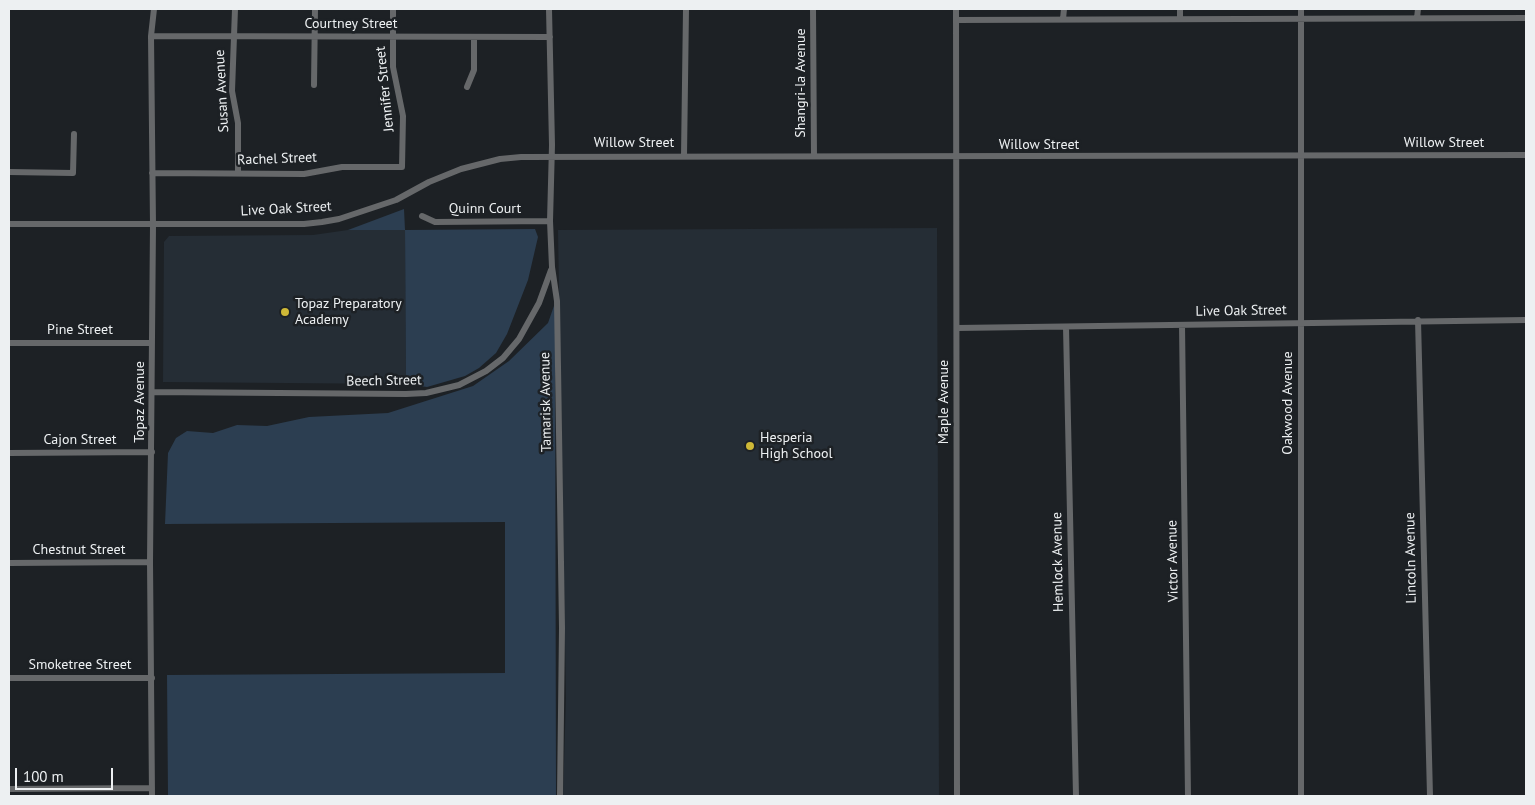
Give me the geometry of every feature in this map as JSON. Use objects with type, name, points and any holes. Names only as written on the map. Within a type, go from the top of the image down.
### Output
[{"type":"street","name":"Topaz Avenue","points":[[152,796],[150,562],[153,225],[151,36],[154,9]]},
{"type":"street","name":"Susan Avenue","points":[[234,9],[232,91],[238,123],[238,173]]},
{"type":"street","points":[[314,86],[315,9]]},
{"type":"street","name":"Jennifer Street","points":[[393,9],[393,66],[403,116],[402,166]]},
{"type":"street","name":"Tamarisk Avenue","points":[[549,9],[552,155],[550,221],[552,268],[557,311],[562,628],[560,796]]},
{"type":"street","points":[[684,156],[686,9]]},
{"type":"street","name":"Shangri-la Avenue","points":[[812,9],[814,156]]},
{"type":"street","name":"Maple Avenue","points":[[956,9],[957,796]]},
{"type":"street","points":[[1064,9],[1064,19]]},
{"type":"street","points":[[1180,9],[1180,19]]},
{"type":"street","name":"Oakwood Avenue","points":[[1301,9],[1301,796]]},
{"type":"street","points":[[1418,9],[1418,18]]},
{"type":"street","points":[[956,20],[1526,18]]},
{"type":"street","name":"Courtney Street","points":[[151,36],[550,37]]},
{"type":"street","points":[[467,87],[474,70],[474,37]]},
{"type":"street","points":[[9,172],[73,173],[74,134]]},
{"type":"street","name":"Willow Street","points":[[552,155],[955,157],[1526,155]]},
{"type":"street","name":"Live Oak Street","points":[[9,224],[304,224],[339,220],[396,200],[429,182],[474,165],[500,159],[552,155]]},
{"type":"street","name":"Rachel Street","points":[[152,173],[304,174],[342,167],[402,166]]},
{"type":"street","name":"Quinn Court","points":[[422,216],[434,222],[550,221]]},
{"type":"street","name":"Beech Street","points":[[152,392],[406,394],[426,393],[458,385],[486,371],[503,358],[520,339],[539,303],[552,268]]},
{"type":"street","name":"Live Oak Street","points":[[957,328],[1418,320],[1526,320]]},
{"type":"street","name":"Lincoln Avenue","points":[[1418,320],[1430,796]]},
{"type":"street","name":"Victor Avenue","points":[[1182,325],[1188,796]]},
{"type":"street","name":"Hemlock Avenue","points":[[1066,327],[1076,796]]},
{"type":"street","name":"Pine Street","points":[[9,342],[152,343]]},
{"type":"street","name":"Cajon Street","points":[[9,453],[152,452]]},
{"type":"street","name":"Chestnut Street","points":[[9,563],[150,562]]},
{"type":"street","name":"Smoketree Street","points":[[9,678],[152,678]]},
{"type":"street","points":[[9,788],[152,788]]},
{"type":"shaded area","points":[[404,209],[405,230],[348,230]]},
{"type":"shaded area","name":"Hesperia High School","points":[[937,228],[939,796],[563,796],[566,698],[558,230]]},
{"type":"shaded area","points":[[535,229],[538,237],[528,280],[507,334],[496,353],[479,368],[465,376],[427,387],[406,384],[405,230]]},
{"type":"shaded area","name":"Topaz Preparatory Academy","points":[[348,230],[405,230],[406,384],[163,382],[164,242],[169,236],[313,235]]},
{"type":"shaded area","points":[[555,303],[556,796],[168,796],[167,675],[505,673],[505,522],[165,524],[168,453],[176,438],[187,431],[213,433],[237,425],[267,426],[309,417],[388,413],[473,386],[509,361],[548,323]]},
{"type":"place","name":"Topaz Preparatory Academy","points":[[285,312]]},
{"type":"place","name":"Hesperia High School","points":[[750,446]]}]
